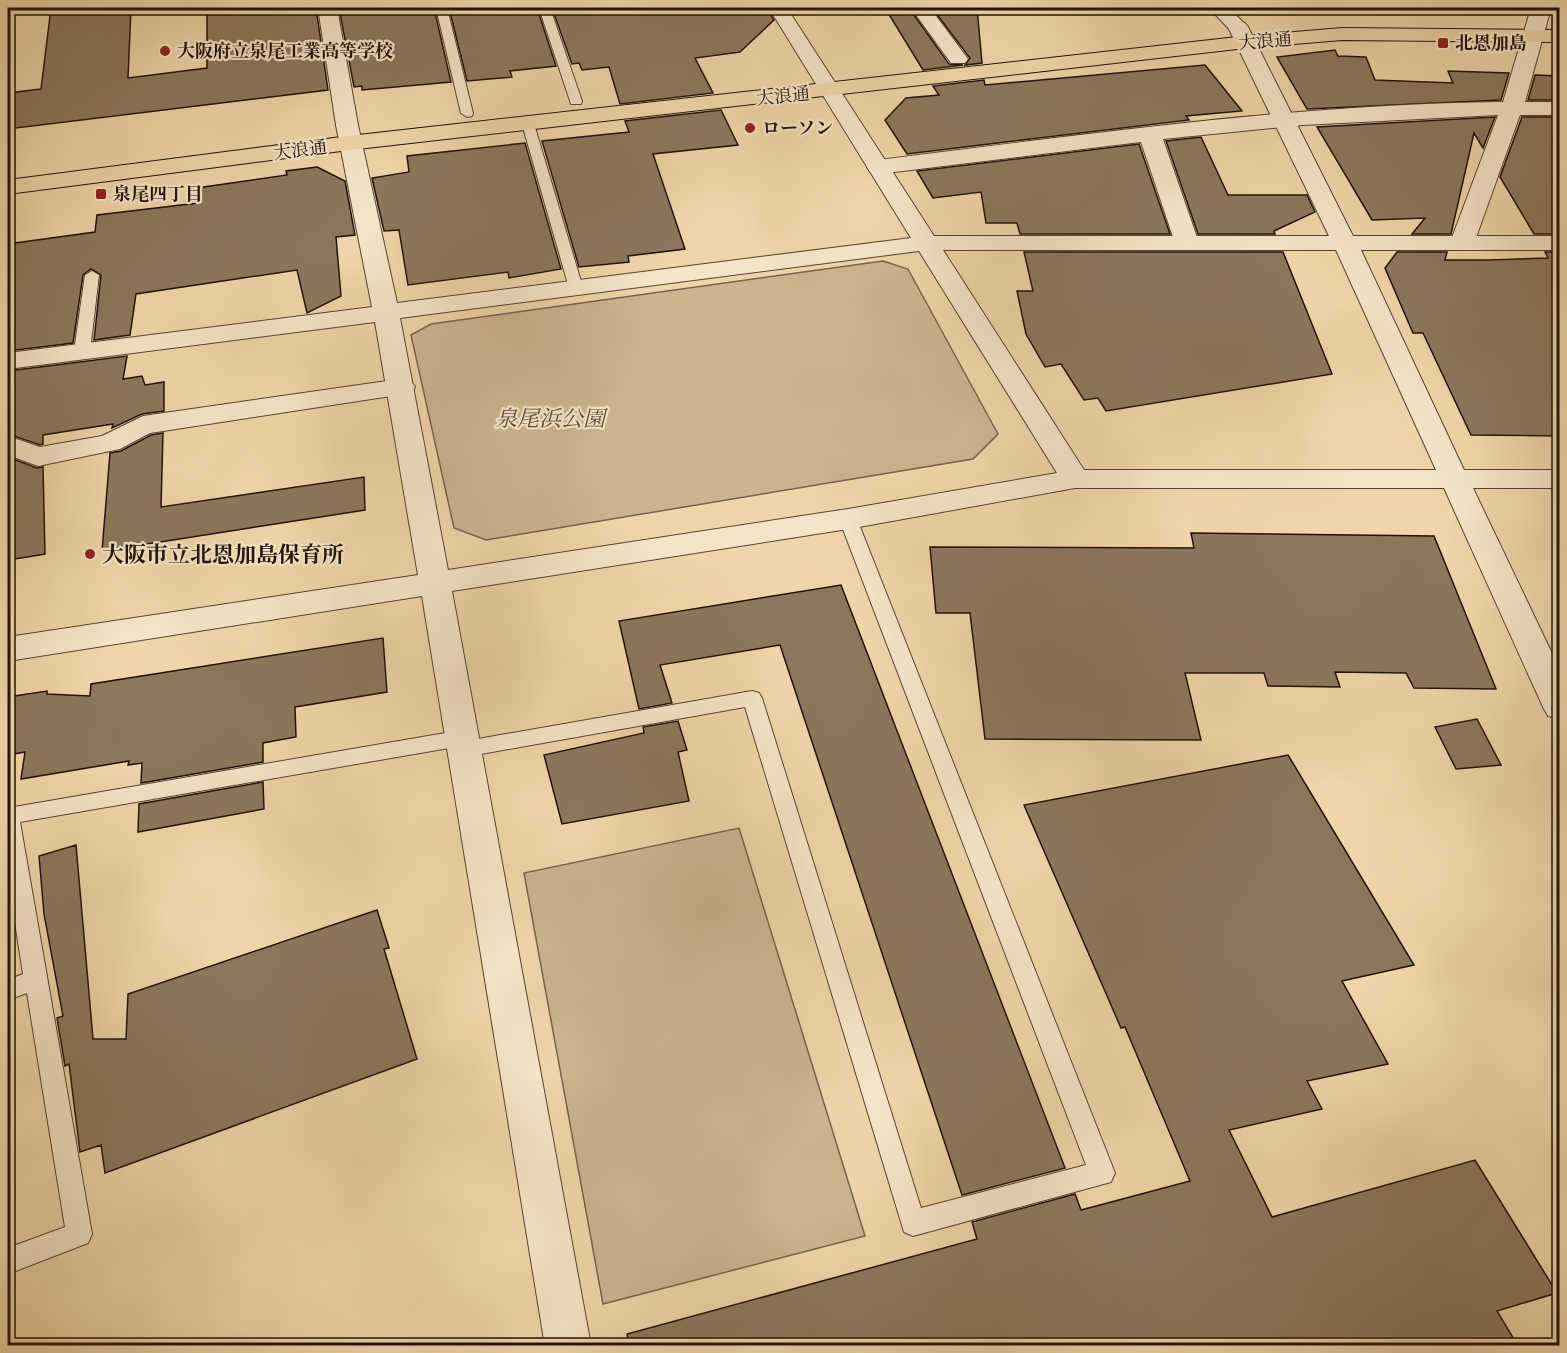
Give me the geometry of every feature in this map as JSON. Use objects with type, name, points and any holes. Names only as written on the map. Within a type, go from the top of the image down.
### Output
[{"type":"main road","name":"大浪通","points":[[1536,21],[1560,36]]},
{"type":"main road","name":"大浪通","points":[[8,187],[467,113],[576,101],[824,82],[958,59],[1242,35],[1342,34],[1560,21]]},
{"type":"main road","name":"大浪通","points":[[8,169],[348,134],[528,124],[824,82],[1242,35]]},
{"type":"street","points":[[327,8],[348,134],[387,312],[436,584],[568,1346]]},
{"type":"street","points":[[778,8],[1075,479]]},
{"type":"street","points":[[920,8],[958,59]]},
{"type":"street","points":[[1218,8],[1242,35],[1285,118],[1560,706]]},
{"type":"street","points":[[1462,243],[1512,108],[1536,21]]},
{"type":"street","points":[[878,167],[1285,118],[1560,108]]},
{"type":"street","points":[[1150,135],[1187,243]]},
{"type":"street","points":[[8,361],[928,243],[1560,243]]},
{"type":"street","points":[[8,445],[38,457],[110,443],[143,425],[400,387]]},
{"type":"street","points":[[8,649],[848,519],[1075,479],[1560,479]]},
{"type":"lane","points":[[441,8],[467,113]]},
{"type":"lane","points":[[544,8],[576,101]]},
{"type":"lane","points":[[528,124],[576,288]]},
{"type":"lane","points":[[82,351],[92,275]]},
{"type":"lane","points":[[8,1261],[79,1234],[8,816],[752,699],[913,1223],[1102,1173],[848,519]]},
{"type":"lane","points":[[8,990],[36,980]]},
{"type":"green space","name":"泉尾浜公園","points":[[883,261],[908,269],[998,434],[973,459],[486,540],[454,528],[411,335],[431,324]]},
{"type":"green space","points":[[739,828],[865,1236],[603,1304],[524,873]]},
{"type":"building","name":"大阪府立泉尾工業高等学校","points":[[51,8],[131,8],[128,78],[207,68],[207,8],[316,8],[328,90],[8,129],[8,93],[41,89]]},
{"type":"building","points":[[339,8],[434,8],[451,82],[362,90],[362,86],[354,87]]},
{"type":"building","points":[[449,8],[537,8],[556,66],[510,71],[512,77],[467,81]]},
{"type":"building","points":[[552,8],[767,8],[774,20],[740,52],[695,58],[713,93],[620,104],[609,67],[582,70],[579,63],[572,64]]},
{"type":"building","points":[[885,8],[909,8],[949,64],[963,65],[923,70]]},
{"type":"building","points":[[932,8],[977,8],[982,63],[965,65],[970,58]]},
{"type":"building","points":[[1335,50],[1338,56],[1366,57],[1375,80],[1453,83],[1448,71],[1509,73],[1501,100],[1307,109],[1277,57]]},
{"type":"building","points":[[1205,65],[1242,111],[1186,116],[1189,120],[907,154],[885,120],[906,98],[939,95],[933,86],[984,80],[985,85]]},
{"type":"building","points":[[1535,75],[1560,76],[1560,100],[1528,100]]},
{"type":"building","points":[[721,110],[738,145],[653,154],[685,249],[628,256],[629,262],[579,267],[542,141],[629,132],[625,121]]},
{"type":"building","points":[[1495,117],[1483,148],[1474,133],[1451,234],[1412,234],[1425,218],[1372,220],[1317,127]]},
{"type":"building","points":[[1522,117],[1560,117],[1560,234],[1534,234],[1500,177]]},
{"type":"building","points":[[1201,137],[1228,195],[1307,195],[1315,212],[1274,231],[1275,234],[1198,234],[1166,141]]},
{"type":"building","points":[[525,143],[561,269],[509,278],[508,272],[408,285],[399,230],[384,231],[372,178],[409,172],[407,156]]},
{"type":"building","points":[[1139,144],[1170,234],[1020,234],[1017,223],[986,223],[981,192],[933,198],[917,171]]},
{"type":"building","points":[[317,167],[345,181],[355,235],[336,237],[341,296],[307,313],[297,270],[136,294],[130,335],[94,340],[101,275],[91,269],[83,275],[73,343],[8,351],[8,244],[95,232],[97,215],[198,203],[197,188],[287,175],[286,171]]},
{"type":"building","points":[[1024,252],[1283,252],[1332,374],[1106,411],[1098,398],[1084,400],[1061,364],[1045,367],[1026,334],[1017,291],[1033,291]]},
{"type":"building","points":[[1397,252],[1447,252],[1445,260],[1489,260],[1548,258],[1545,252],[1560,252],[1560,436],[1471,435],[1423,333],[1413,333],[1385,268]]},
{"type":"building","points":[[127,356],[123,379],[142,376],[145,385],[164,382],[164,411],[142,414],[112,428],[113,424],[43,435],[43,444],[40,445],[8,434],[8,371]]},
{"type":"building","points":[[163,433],[161,507],[364,477],[365,510],[102,551],[110,453],[121,451],[151,435]]},
{"type":"building","points":[[8,457],[37,468],[43,467],[45,554],[8,560]]},
{"type":"building","points":[[1191,533],[1434,536],[1496,689],[1414,688],[1406,673],[1335,672],[1340,687],[1268,686],[1264,673],[1185,673],[1201,740],[985,739],[970,613],[936,613],[930,547],[1194,548]]},
{"type":"building","points":[[841,585],[1065,1168],[962,1195],[780,645],[660,665],[672,703],[639,709],[619,621]]},
{"type":"building","points":[[383,638],[387,692],[295,707],[296,737],[263,743],[263,762],[141,783],[142,763],[128,765],[129,761],[21,779],[25,752],[8,755],[8,697],[47,691],[47,694],[90,696],[91,684]]},
{"type":"building","points":[[1477,719],[1501,765],[1456,769],[1435,727]]},
{"type":"building","points":[[678,721],[687,750],[678,752],[689,801],[562,824],[544,755],[644,733],[643,727]]},
{"type":"building","points":[[1288,755],[1414,965],[1342,981],[1388,1064],[1307,1081],[1322,1109],[1229,1130],[1272,1217],[1475,1160],[1557,1293],[1497,1311],[1518,1346],[629,1346],[627,1334],[977,1239],[972,1222],[1075,1194],[1081,1210],[1190,1181],[1125,1027],[1121,1028],[1024,805]]},
{"type":"building","points":[[263,782],[264,809],[138,832],[139,804]]},
{"type":"building","points":[[76,845],[93,1039],[126,1039],[128,994],[377,910],[389,948],[384,949],[417,1059],[105,1173],[101,1145],[80,1152],[69,1064],[65,1066],[57,1018],[63,1016],[44,914],[39,856]]},
{"type":"place","name":"北恩加島","points":[[1443,43]]},
{"type":"place","name":"大阪府立泉尾工業高等学校","points":[[165,51]]},
{"type":"place","name":"ローソン","points":[[750,128]]},
{"type":"place","name":"泉尾四丁目","points":[[101,194]]},
{"type":"place","name":"大阪市立北恩加島保育所","points":[[90,554]]}]
